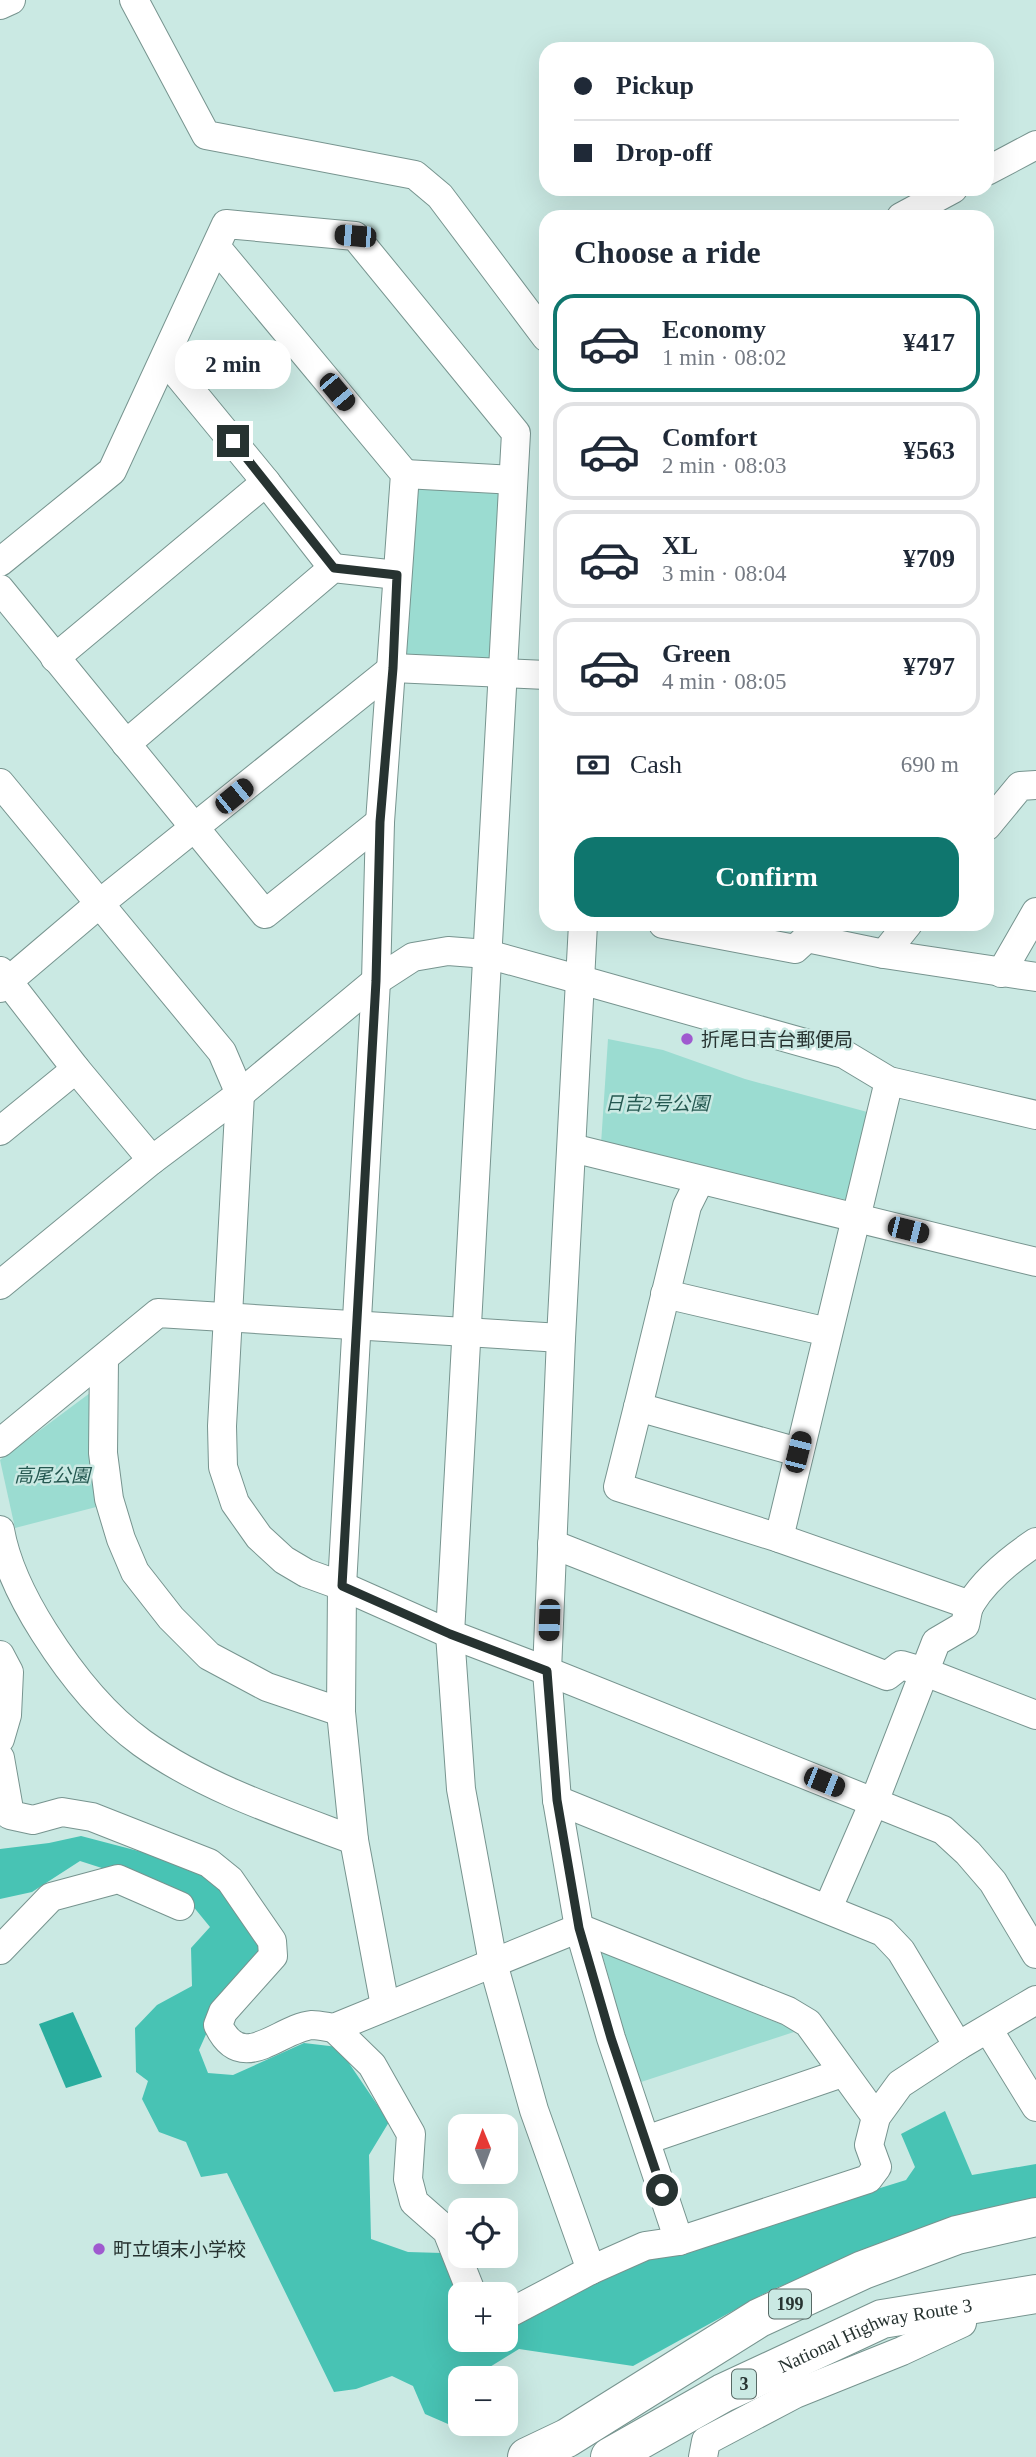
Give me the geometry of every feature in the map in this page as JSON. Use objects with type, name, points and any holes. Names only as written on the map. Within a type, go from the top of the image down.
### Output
[{"type":"highway","name":"199","points":[[552,2448],[759,2318],[863,2270],[957,2235],[1036,2217]]},
{"type":"highway","name":"National Highway Route 3","points":[[552,2448],[763,2340],[872,2290],[964,2254],[1036,2237]]},
{"type":"highway","points":[[882,2319],[1036,2274]]},
{"type":"highway","name":"National Highway Route 3","points":[[610,2457],[723,2393],[882,2319],[1036,2294]]},
{"type":"highway","points":[[661,2457],[788,2387],[855,2357],[978,2319],[1036,2305]]},
{"type":"highway","points":[[978,2319],[1036,2314]]},
{"type":"highway","points":[[527,2457],[552,2448]]},
{"type":"street","points":[[0,5],[11,0]]},
{"type":"street","points":[[134,0],[206,135],[415,175],[440,196],[539,328]]},
{"type":"street","points":[[994,167],[1036,145]]},
{"type":"street","points":[[914,210],[940,196]]},
{"type":"street","points":[[0,562],[112,471],[226,224],[355,236],[516,433],[505,673],[450,1634],[460,1789],[493,1963],[534,2110],[591,2270]]},
{"type":"street","points":[[217,248],[405,474],[380,822],[376,981],[342,1586],[341,1712],[354,1840],[385,2006]]},
{"type":"street","points":[[165,359],[334,568],[397,575]]},
{"type":"street","points":[[405,474],[513,480]]},
{"type":"street","points":[[55,658],[266,482]]},
{"type":"street","points":[[126,744],[334,568]]},
{"type":"street","points":[[0,589],[265,914],[380,822]]},
{"type":"street","points":[[152,1160],[3,980],[393,668],[539,674]]},
{"type":"street","points":[[0,783],[222,1052],[240,1094],[222,1454],[223,1467],[235,1503],[259,1537],[284,1560],[306,1573],[450,1634],[943,1830],[993,1882],[1036,1954]]},
{"type":"street","points":[[994,818],[1020,786],[1036,785]]},
{"type":"street","points":[[1001,973],[1036,912]]},
{"type":"street","points":[[583,931],[547,1671],[557,1800],[579,1928],[611,2038],[679,2241]]},
{"type":"street","points":[[717,931],[795,948],[807,931],[884,954],[1036,977]]},
{"type":"street","points":[[884,954],[902,931]]},
{"type":"street","points":[[0,1285],[152,1160],[240,1094],[376,981],[413,957],[447,951],[487,954],[581,980],[844,1054],[889,1081],[1036,1115]]},
{"type":"street","points":[[0,1131],[76,1069]]},
{"type":"street","points":[[779,1538],[889,1081]]},
{"type":"street","points":[[572,1148],[1036,1262]]},
{"type":"street","points":[[699,1180],[687,1206],[618,1487],[779,1538],[970,1605]]},
{"type":"street","points":[[665,1294],[828,1332]]},
{"type":"street","points":[[0,1443],[158,1314],[561,1338]]},
{"type":"street","points":[[104,1359],[103,1453],[108,1499],[135,1573],[171,1618],[209,1656],[267,1686],[341,1712]]},
{"type":"street","points":[[638,1407],[798,1452]]},
{"type":"street","points":[[0,1530],[36,1619],[55,1650],[100,1707],[141,1742],[199,1778],[354,1840]]},
{"type":"street","points":[[828,1908],[874,1802],[936,1642],[965,1625],[970,1605],[1007,1563],[1036,1542]]},
{"type":"street","points":[[552,1544],[887,1676],[901,1665],[1036,1715]]},
{"type":"street","points":[[0,1656],[9,1672],[7,1715],[0,1739]]},
{"type":"street","points":[[0,1758],[10,1815],[33,1820],[62,1812],[92,1817],[209,1863],[230,1880],[272,1941],[273,1956],[223,2012],[218,2025],[224,2038],[237,2048],[258,2047],[311,2025],[334,2028],[579,1928],[788,2011],[808,2023],[876,2118]]},
{"type":"street","points":[[557,1800],[883,1932],[901,1951],[958,2046]]},
{"type":"street","points":[[0,1950],[51,1897],[118,1879],[180,1906]]},
{"type":"street","points":[[518,2309],[591,2270],[645,2246],[679,2241],[868,2179],[877,2167],[869,2145],[876,2118],[900,2084],[1036,2000]]},
{"type":"street","points":[[334,2028],[372,2066],[411,2134],[408,2179],[414,2202],[447,2231],[467,2282]]},
{"type":"street","points":[[988,2029],[1036,2107]]},
{"type":"street","points":[[646,2140],[842,2073]]},
{"type":"street","points":[[703,2457],[706,2441],[795,2394],[978,2319]]},
{"type":"green space","points":[[418,489],[500,491],[494,659],[405,654]]},
{"type":"green space","name":"日吉2号公園","points":[[608,1039],[663,1050],[745,1079],[871,1113],[847,1200],[601,1144]]},
{"type":"green space","name":"高尾公園","points":[[90,1393],[100,1506],[15,1528],[0,1460]]},
{"type":"green space","points":[[601,1950],[797,2031],[638,2083]]},
{"type":"shaded area","points":[[81,1836],[207,1869],[264,1948],[220,2003],[199,2050],[208,2073],[233,2075],[304,2043],[338,2047],[389,2122],[369,2155],[371,2239],[408,2252],[442,2253],[455,2282],[448,2282],[448,2352],[514,2352],[491,2366],[448,2366],[448,2424],[425,2414],[413,2386],[392,2376],[356,2389],[334,2392],[227,2173],[201,2177],[186,2142],[159,2132],[142,2099],[148,2081],[136,2072],[135,2028],[157,2005],[192,1986],[191,1948],[210,1927],[183,1894],[80,1861],[32,1892],[0,1899],[0,1849]]},
{"type":"shaded area","points":[[73,2012],[102,2077],[66,2088],[39,2024]]},
{"type":"shaded area","points":[[945,2111],[972,2175],[1036,2164],[1036,2201],[968,2213],[771,2290],[633,2366],[519,2349],[518,2318],[613,2271],[906,2180],[915,2167],[901,2134]]},
{"type":"place","name":"折尾日吉台郵便局","points":[[687,1039]]},
{"type":"place","name":"町立頃末小学校","points":[[99,2249]]},
{"type":"route","points":[[233,441],[334,568],[397,575],[393,668],[380,822],[376,981],[342,1586],[450,1634],[547,1671],[557,1800],[579,1928],[611,2038],[662,2190]]}]
